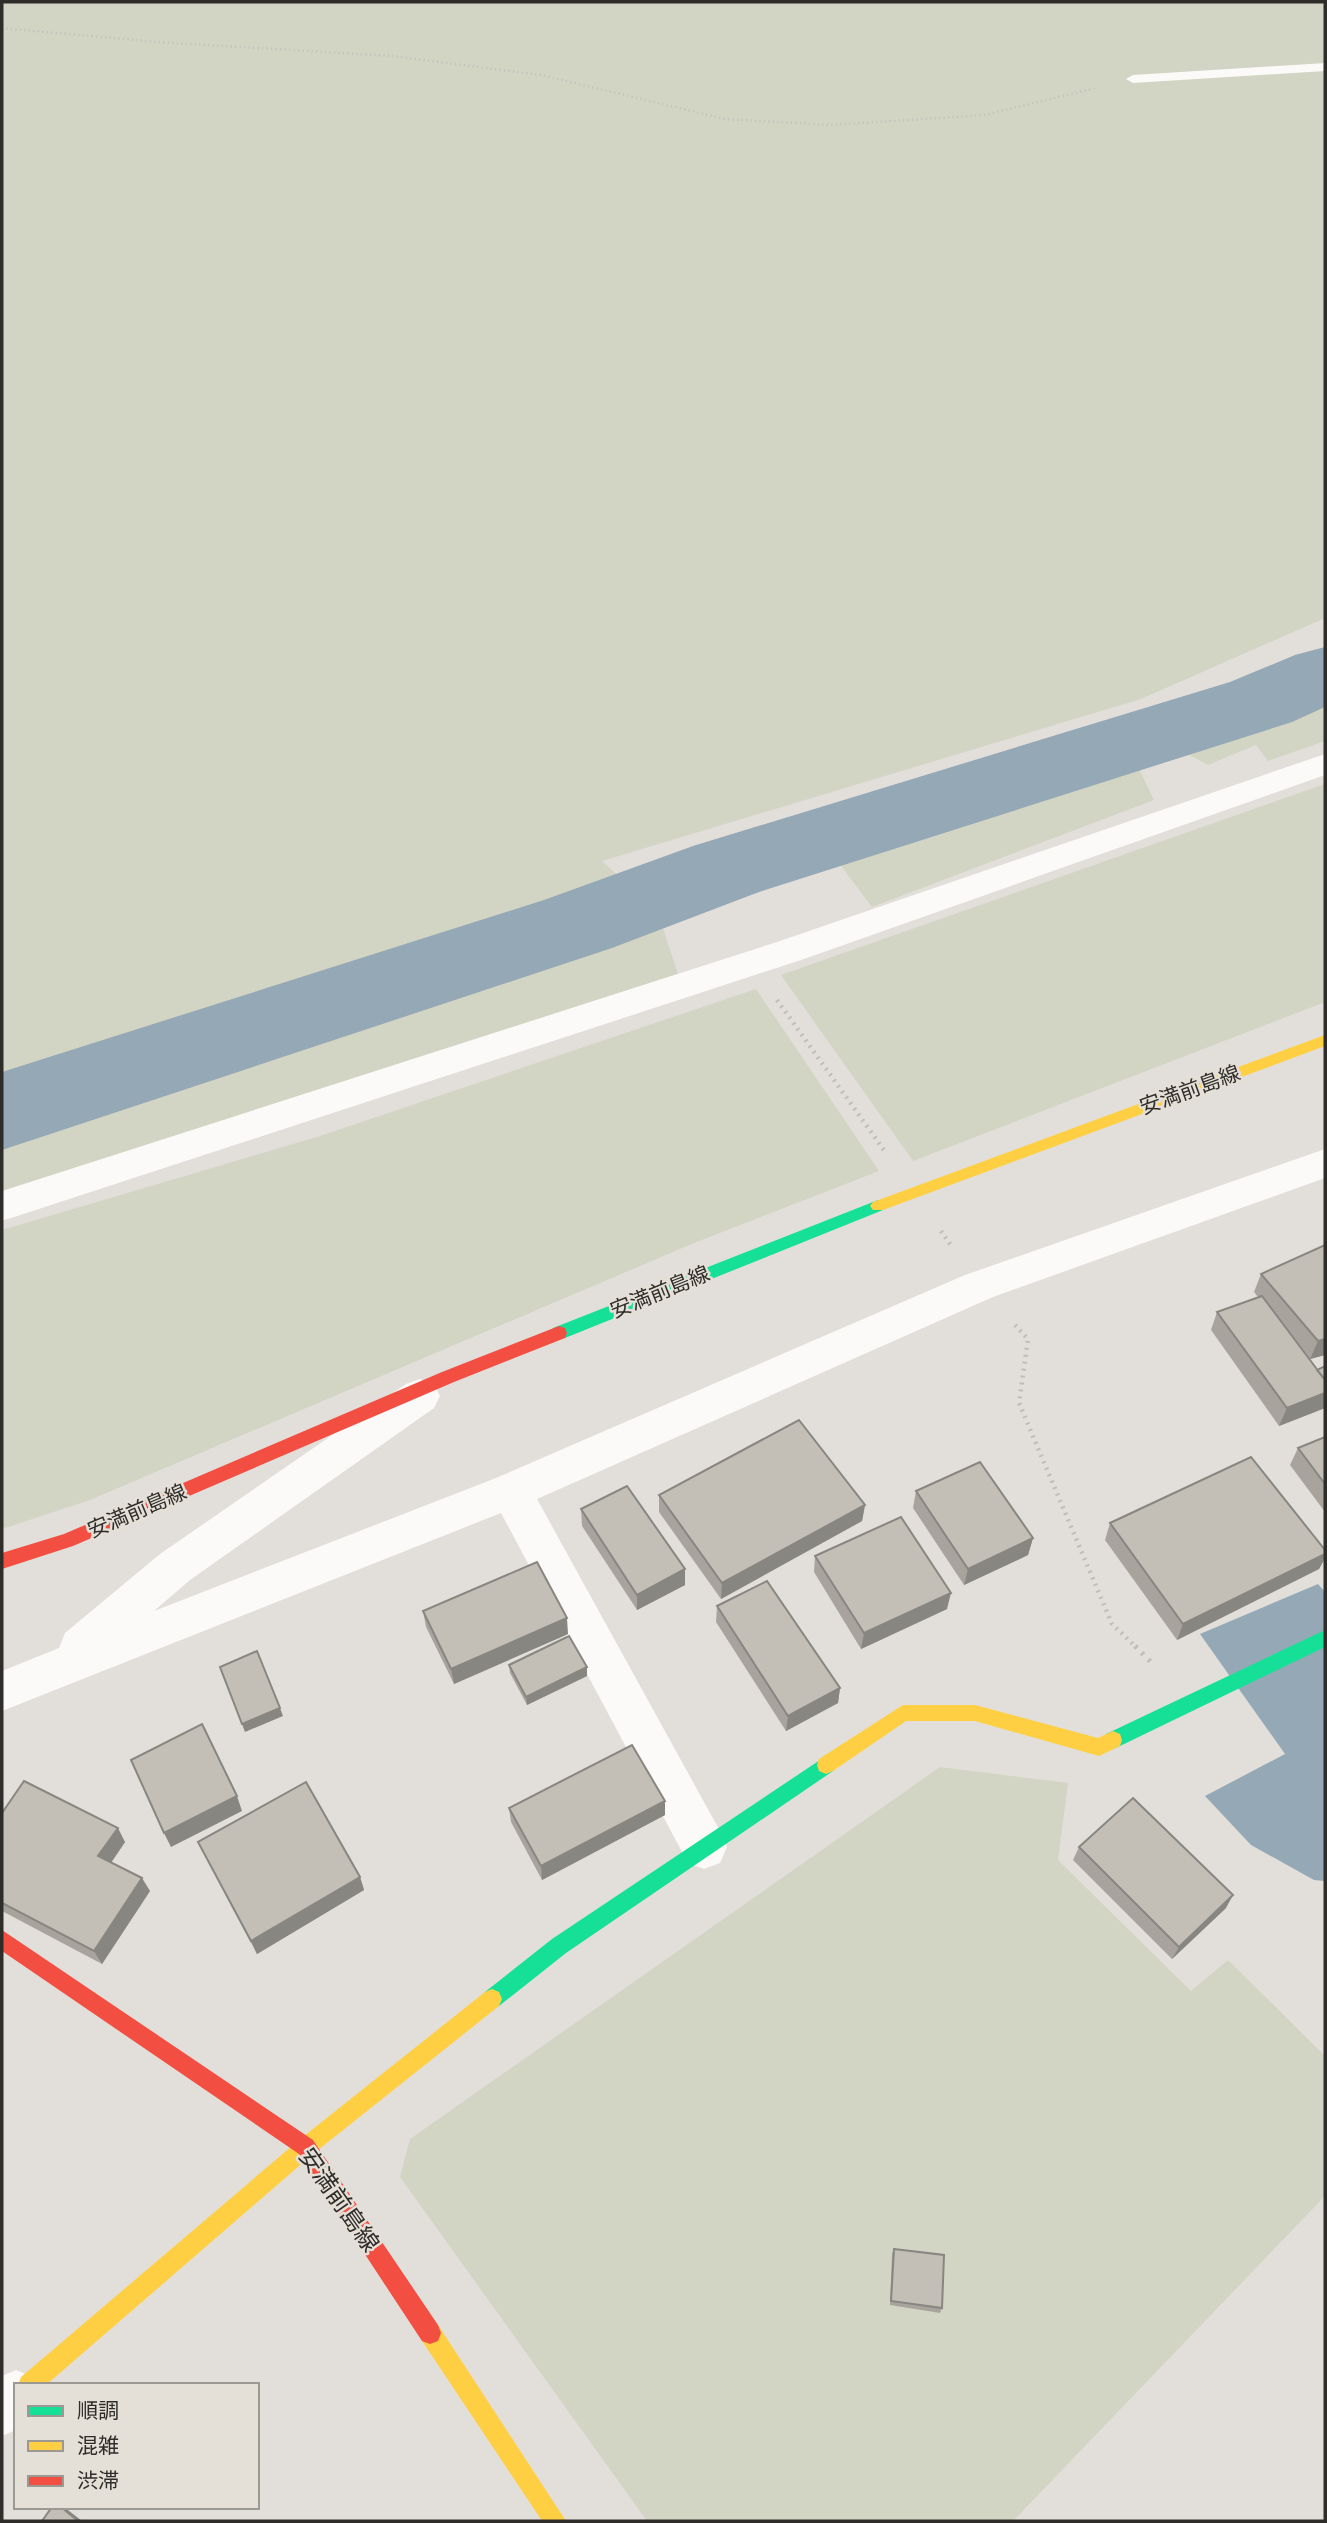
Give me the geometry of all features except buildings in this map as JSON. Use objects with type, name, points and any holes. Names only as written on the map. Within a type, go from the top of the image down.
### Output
[{"type":"main road","name":"安満前島線","points":[[2,1561],[67,1541],[448,1377],[914,1192],[1325,1040]]},
{"type":"main road","points":[[31,2383],[306,2147],[559,1946],[903,1713],[975,1713],[1099,1747],[1325,1638]]},
{"type":"main road","name":"安満前島線","points":[[2,1940],[306,2147],[555,2521]]},
{"type":"street","points":[[2,1206],[284,1117],[750,963],[1325,764]]},
{"type":"street","points":[[2,1690],[511,1490],[979,1286],[1325,1163]]},
{"type":"street","points":[[53,1670],[175,1567],[448,1377]]},
{"type":"street","points":[[511,1490],[704,1847]]},
{"type":"lane","points":[[1133,79],[1325,67]]},
{"type":"path","points":[[2,28],[157,42],[392,56],[541,75],[726,119],[831,125],[984,115],[1133,79]]},
{"type":"path","points":[[750,963],[979,1286],[1028,1339],[1019,1403],[1112,1624],[1192,1701]]},
{"type":"green space","points":[[2,2],[1325,2],[1325,618],[1141,699],[602,861],[624,881],[117,1051],[2,1083]]},
{"type":"green space","points":[[1325,687],[1325,741],[1268,761],[1256,745],[1208,765],[1175,747]]},
{"type":"green space","points":[[1133,756],[1154,800],[872,907],[826,846]]},
{"type":"green space","points":[[1325,784],[1325,1002],[913,1161],[781,975]]},
{"type":"green space","points":[[656,907],[678,974],[2,1193],[2,1118]]},
{"type":"green space","points":[[756,989],[879,1171],[694,1243],[90,1500],[2,1529],[2,1230],[320,1136]]},
{"type":"green space","points":[[940,1767],[1068,1783],[1058,1860],[1191,1991],[1228,1960],[1325,2056],[1325,2196],[1013,2521],[647,2521],[400,2177],[410,2139]]},
{"type":"water","points":[[1318,1584],[1325,1592],[1325,1881],[1314,1880],[1251,1845],[1205,1796],[1285,1754],[1200,1634]]},
{"type":"waterway","points":[[2,1111],[578,924],[726,869],[1261,702],[1325,674]]},
{"type":"traffic: fast","points":[[559,1333],[878,1206]]},
{"type":"traffic: fast","points":[[1113,1740],[1325,1638]]},
{"type":"traffic: fast","points":[[492,1999],[559,1946],[826,1765]]},
{"type":"traffic: slow","points":[[878,1206],[1325,1040]]},
{"type":"traffic: slow","points":[[826,1765],[903,1713],[975,1713],[1099,1747],[1113,1740]]},
{"type":"traffic: slow","points":[[31,2383],[306,2147],[492,1999]]},
{"type":"traffic: slow","points":[[430,2333],[555,2521]]},
{"type":"traffic: jam","points":[[2,1561],[67,1541],[448,1377],[559,1333]]},
{"type":"traffic: jam","points":[[2,1940],[306,2147],[430,2333]]}]
